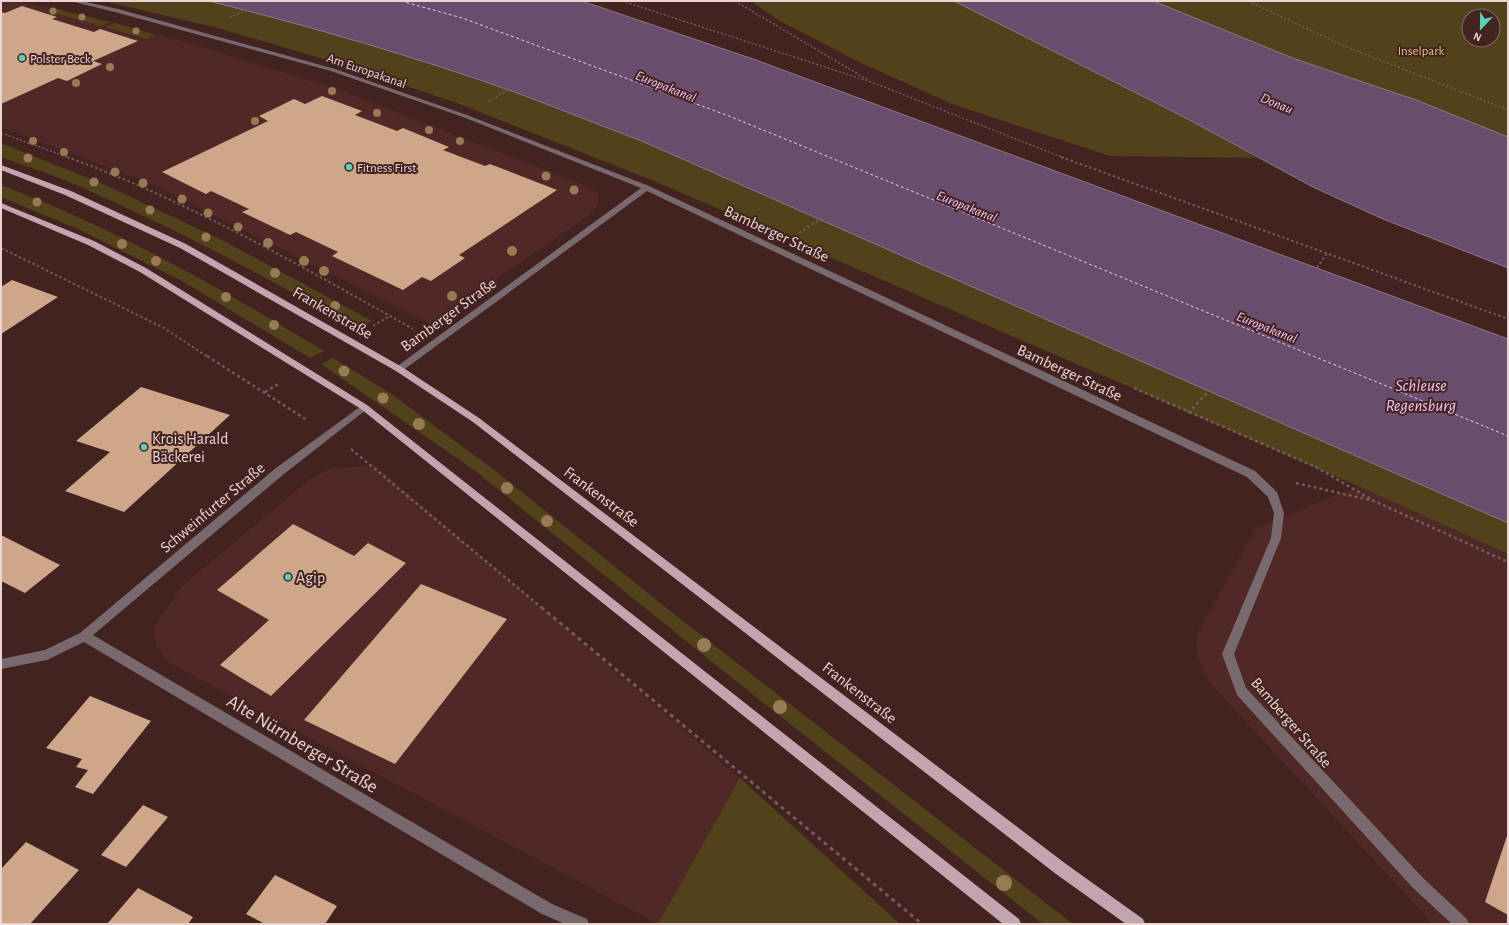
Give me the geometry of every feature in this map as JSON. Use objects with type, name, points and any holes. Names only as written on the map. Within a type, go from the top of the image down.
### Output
[{"type":"main road","name":"Frankenstraße","points":[[1,167],[68,193],[183,246],[399,369],[476,420],[1061,869],[1138,924]]},
{"type":"main road","points":[[1,205],[90,243],[143,270],[364,407],[1014,924]]},
{"type":"street","name":"Am Europakanal","points":[[73,1],[123,12],[333,70],[465,116],[646,188]]},
{"type":"street","name":"Bamberger Straße","points":[[399,369],[646,188],[1251,474],[1274,495],[1279,513],[1276,538],[1228,654],[1241,691],[1418,883],[1462,924]]},
{"type":"street","name":"Schweinfurter Straße","points":[[84,636],[280,471],[364,407]]},
{"type":"street","points":[[1,664],[48,655],[84,636]]},
{"type":"street","name":"Alte Nürnberger Straße","points":[[84,636],[547,909],[582,924]]},
{"type":"path","points":[[622,1],[874,83],[1082,165],[1508,319]]},
{"type":"path","points":[[735,1],[874,83]]},
{"type":"path","points":[[1248,1],[1344,46],[1443,87],[1508,110]]},
{"type":"path","points":[[229,18],[247,10]]},
{"type":"path","points":[[485,103],[508,90]]},
{"type":"path","points":[[1,132],[98,168],[159,195],[267,247],[436,342]]},
{"type":"path","points":[[795,235],[820,219]]},
{"type":"path","points":[[1,248],[164,328],[329,433],[358,454],[599,658],[922,924]]},
{"type":"path","points":[[1317,268],[1327,253]]},
{"type":"path","points":[[1188,413],[1208,392]]},
{"type":"path","points":[[1251,474],[1374,501],[1508,562]]},
{"type":"shaded area","points":[[1,1],[15,1],[47,7],[115,23],[192,44],[337,89],[584,185],[598,193],[599,204],[588,216],[431,324],[150,183],[1,127]]},
{"type":"shaded area","points":[[376,466],[740,778],[658,924],[168,662],[156,645],[154,627],[182,586],[310,479],[331,468]]},
{"type":"shaded area","points":[[1358,486],[1508,554],[1508,924],[1431,924],[1424,914],[1210,683],[1197,657],[1196,636],[1256,528]]},
{"type":"green space","points":[[103,1],[209,1],[293,22],[406,56],[516,93],[644,142],[1508,523],[1508,554],[1358,486],[654,181],[454,102],[340,64],[218,28]]},
{"type":"green space","points":[[751,1],[954,1],[1182,116],[1257,158],[1110,156],[952,104],[861,63],[780,21]]},
{"type":"green space","name":"Inselpark","points":[[1153,1],[1508,1],[1508,137],[1416,100],[1295,59]]},
{"type":"green space","points":[[53,8],[109,22],[101,26],[47,11]]},
{"type":"green space","points":[[115,23],[156,35],[147,39],[106,27]]},
{"type":"green space","points":[[1,143],[103,184],[224,241],[372,321],[358,330],[257,273],[154,221],[73,184],[1,157]]},
{"type":"green space","points":[[1,185],[85,220],[166,260],[324,351],[310,358],[182,281],[80,230],[1,197]]},
{"type":"green space","points":[[333,358],[390,393],[493,469],[674,614],[1073,924],[1043,924],[727,674],[474,470],[321,364]]},
{"type":"green space","points":[[740,778],[900,924],[658,924]]},
{"type":"water","name":"Schleuse Regensburg","points":[[209,1],[582,1],[756,60],[1508,339],[1508,523],[644,142],[517,93],[441,67],[326,32]]},
{"type":"water","name":"Donau","points":[[954,1],[1153,1],[1295,59],[1416,100],[1508,137],[1508,268],[1383,219],[1313,187],[1182,116]]},
{"type":"building","points":[[22,6],[57,17],[52,19],[94,32],[100,29],[138,41],[93,61],[102,64],[67,81],[58,78],[1,104],[1,12],[5,13]]},
{"type":"building","points":[[322,96],[362,111],[355,115],[397,131],[403,128],[449,147],[443,150],[485,166],[490,164],[557,190],[459,255],[465,258],[431,281],[422,277],[403,290],[332,256],[338,252],[296,232],[290,235],[242,212],[249,209],[211,191],[206,194],[162,172],[268,121],[259,116],[294,99],[305,104]]},
{"type":"building","points":[[12,280],[58,297],[1,334],[1,287]]},
{"type":"building","name":"Krois Harald Bäckerei","points":[[141,387],[230,415],[124,512],[65,491],[110,452],[76,441]]},
{"type":"building","points":[[293,524],[354,556],[368,543],[406,563],[271,696],[220,665],[269,620],[217,590]]},
{"type":"building","points":[[1,535],[60,565],[25,593],[1,581]]},
{"type":"building","points":[[421,584],[507,619],[395,764],[304,720]]},
{"type":"building","points":[[90,696],[151,721],[93,794],[75,787],[88,770],[76,767],[82,759],[46,748]]},
{"type":"building","points":[[143,805],[168,817],[126,867],[101,855]]},
{"type":"building","points":[[1508,833],[1508,915],[1485,902]]},
{"type":"building","points":[[26,842],[79,870],[30,924],[1,924],[1,869]]},
{"type":"building","points":[[275,875],[337,906],[325,924],[265,924],[246,914]]},
{"type":"building","points":[[138,888],[193,917],[188,924],[107,924]]},
{"type":"ferry route","points":[[401,1],[462,18],[729,116],[1508,436]]},
{"type":"place","name":"Polster Beck","points":[[22,58]]},
{"type":"place","name":"Fitness First","points":[[349,167]]},
{"type":"place","name":"Krois Harald Bäckerei","points":[[144,447]]},
{"type":"place","name":"Agip","points":[[288,577]]},
{"type":"water label","name":"Europakanal","points":[[666,86]]},
{"type":"water label","name":"Europakanal","points":[[967,206]]},
{"type":"water label","name":"Europakanal","points":[[1267,327]]}]
